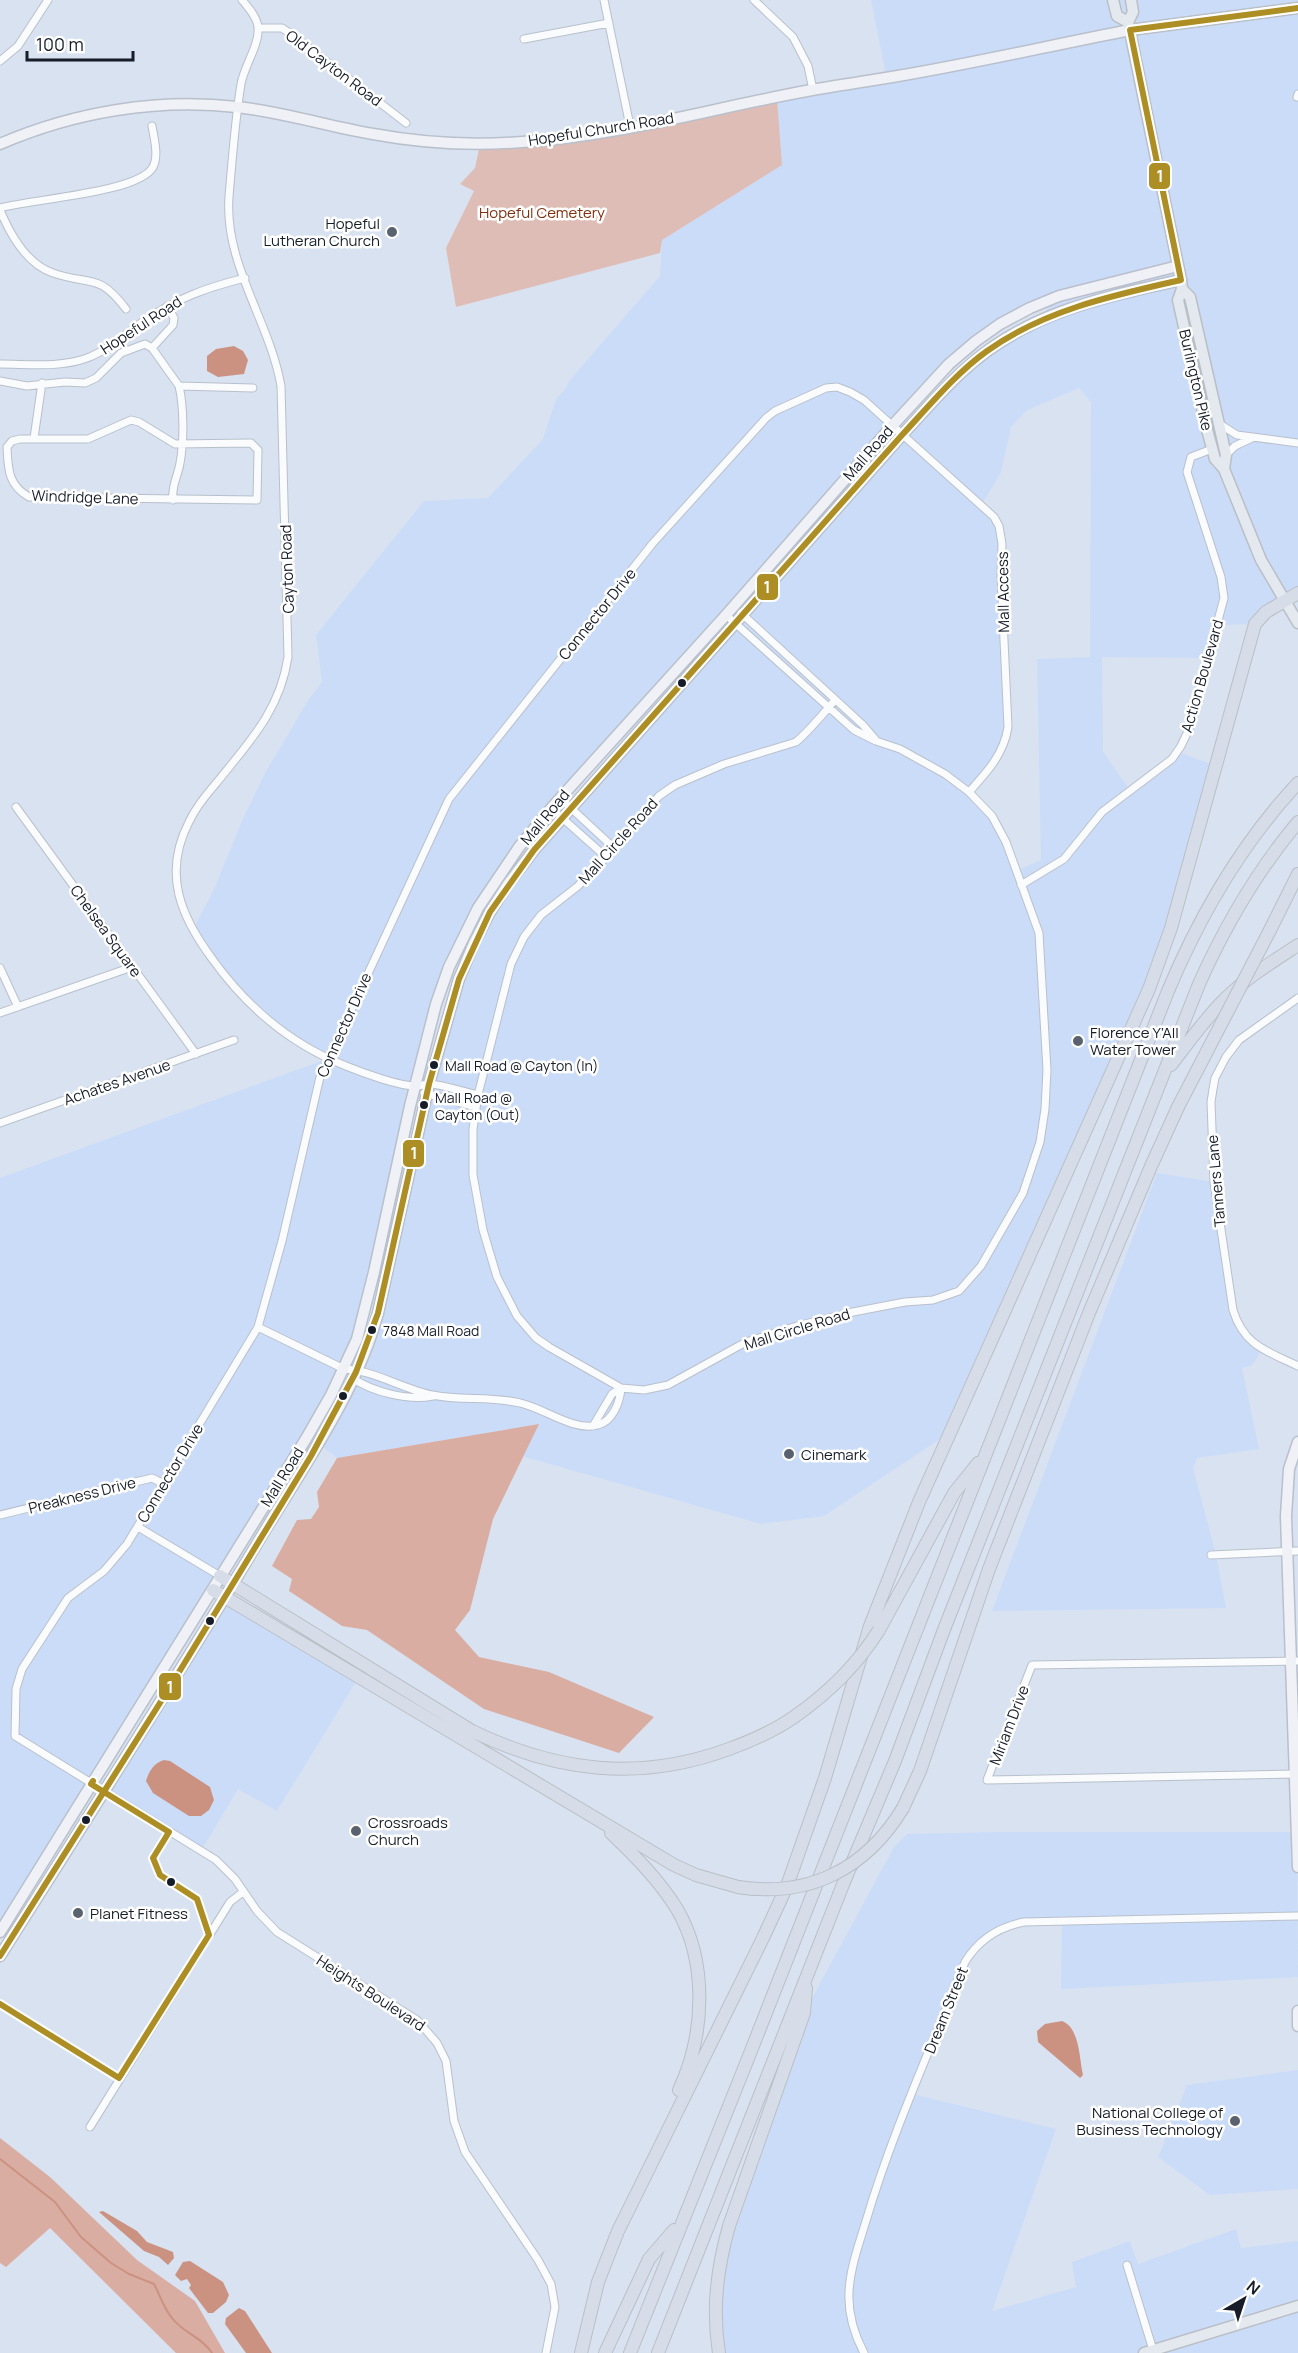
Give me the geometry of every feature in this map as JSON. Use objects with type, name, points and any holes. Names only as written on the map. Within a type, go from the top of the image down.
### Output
[{"type":"highway","points":[[581,2353],[598,2282],[610,2249],[787,1886],[825,1778],[870,1626],[919,1502],[1135,1022],[1160,961],[1255,624],[1266,612],[1298,593]]},
{"type":"highway","points":[[630,2353],[1186,947],[1223,880],[1268,817],[1298,783]]},
{"type":"highway","points":[[658,2353],[806,1977],[886,1782],[953,1605],[1198,984],[1224,932],[1252,884],[1298,822]]},
{"type":"highway","points":[[213,1590],[686,1871],[738,1887],[771,1891],[798,1888],[836,1873],[870,1851],[903,1808],[920,1771],[971,1615],[1089,1313],[1152,1164],[1178,1107],[1298,874]]},
{"type":"highway","points":[[1163,1076],[1205,1020],[1224,1000],[1267,965],[1298,945]]},
{"type":"highway","points":[[220,1576],[472,1731],[504,1746],[550,1761],[616,1770],[664,1766],[708,1756],[773,1730],[794,1717],[838,1681],[871,1643],[954,1493],[987,1453]]},
{"type":"highway","points":[[595,1817],[647,1869],[677,1910],[690,1937],[698,1974],[698,2018],[691,2060],[652,2146],[642,2180]]},
{"type":"highway","points":[[719,2353],[714,2310],[720,2260],[729,2226],[804,2013],[806,1977]]},
{"type":"highway","points":[[605,2353],[649,2259],[681,2222]]},
{"type":"main road","name":"Burlington Pike","points":[[1113,0],[1117,16],[1129,26]]},
{"type":"main road","name":"Burlington Pike","points":[[1131,0],[1133,12],[1129,26],[1178,266],[1181,284],[1178,300],[1212,449],[1215,459],[1224,468],[1250,536],[1283,602],[1298,623]]},
{"type":"main road","points":[[1129,26],[1298,8]]},
{"type":"main road","name":"Hopeful Church Road","points":[[0,144],[57,123],[104,112],[168,105],[238,107],[393,137],[480,144],[565,138],[813,90],[901,76],[1129,26]]},
{"type":"main road","name":"Mall Road","points":[[0,1932],[301,1446],[344,1369],[357,1339],[374,1272],[415,1086],[436,1004],[449,967],[496,878],[551,808],[949,364],[1000,324],[1030,308],[1059,297],[1178,266]]},
{"type":"main road","name":"Burlington Pike","points":[[1181,284],[1190,297],[1226,455],[1224,468]]},
{"type":"main road","name":"Mall Road","points":[[0,1956],[233,1584],[323,1434],[355,1374],[371,1337],[378,1313],[429,1084],[447,1016],[474,943],[508,884],[562,818],[902,435],[963,371],[1023,327],[1072,307],[1181,284]]},
{"type":"main road","points":[[1298,1442],[1289,1474],[1286,1552],[1295,1661],[1298,1867]]},
{"type":"main road","points":[[1298,2011],[1298,2026]]},
{"type":"main road","points":[[1150,2352],[1298,2306]]},
{"type":"street","points":[[0,61],[18,46],[48,0]]},
{"type":"street","points":[[242,0],[250,9],[258,28]]},
{"type":"street","points":[[604,0],[630,126]]},
{"type":"street","points":[[754,0],[794,37],[808,66],[813,90]]},
{"type":"street","points":[[524,39],[609,23]]},
{"type":"street","name":"Cayton Road","points":[[258,28],[257,39],[241,82],[229,215],[234,248],[274,353],[281,386],[288,657],[282,687],[269,714],[202,800],[189,821],[179,847],[177,888],[183,913],[189,926],[237,991],[258,1012],[287,1035],[328,1059],[364,1073],[415,1086]]},
{"type":"street","name":"Old Cayton Road","points":[[258,28],[282,28],[406,123]]},
{"type":"street","points":[[126,309],[106,286],[52,273],[38,265],[11,235],[0,209],[109,188],[140,179],[149,172],[155,162],[152,126]]},
{"type":"street","name":"Hopeful Road","points":[[0,364],[64,364],[84,359],[106,349],[167,306],[206,288],[244,278]]},
{"type":"street","points":[[152,348],[173,325],[174,318],[167,306]]},
{"type":"street","points":[[0,381],[27,386],[42,383],[85,383],[96,378],[121,353],[142,344],[152,348],[178,387],[182,399],[180,467],[172,492],[173,500]]},
{"type":"street","points":[[34,438],[42,383]]},
{"type":"street","points":[[178,387],[253,388]]},
{"type":"street","name":"Connector Drive","points":[[91,1784],[15,1736],[17,1682],[22,1669],[68,1598],[104,1571],[127,1544],[258,1327],[282,1241],[318,1084],[449,799],[653,543],[766,418],[775,411],[826,388],[837,387],[864,400],[892,426]]},
{"type":"street","name":"Windridge Lane","points":[[134,420],[169,442],[181,444],[251,443],[258,450],[258,500],[29,497],[21,493],[8,474],[7,447],[12,441],[20,439],[88,439],[126,421],[134,420]]},
{"type":"street","points":[[1218,423],[1237,435],[1298,443]]},
{"type":"street","name":"Mall Access","points":[[892,426],[982,504],[994,517],[1001,531],[1007,738],[996,760],[969,792]]},
{"type":"street","points":[[1226,455],[1235,446],[1252,438]]},
{"type":"street","name":"Action Boulevard","points":[[1021,885],[1064,859],[1102,812],[1172,759],[1185,737],[1224,598],[1221,577],[1187,472],[1191,457],[1212,449]]},
{"type":"street","points":[[734,606],[835,700]]},
{"type":"street","points":[[726,615],[828,708]]},
{"type":"street","name":"Mall Circle Road","points":[[828,708],[854,730],[876,741],[900,749],[926,763],[969,792],[992,816],[999,827],[1039,933],[1047,1070],[1040,1142],[1023,1193],[997,1242],[974,1276],[959,1290],[942,1298],[861,1311],[804,1324],[746,1342],[668,1385],[644,1390],[621,1388],[536,1338],[517,1316],[504,1295],[497,1277],[475,1193],[471,1150],[476,1107],[511,964],[517,950],[541,915],[578,886],[647,808],[667,790],[724,764],[796,742],[835,700],[863,725],[876,741]]},
{"type":"street","points":[[560,798],[614,848]]},
{"type":"street","name":"Chelsea Square","points":[[16,807],[196,1054]]},
{"type":"street","points":[[551,808],[606,857]]},
{"type":"street","points":[[0,1013],[132,967]]},
{"type":"street","points":[[0,968],[18,1007]]},
{"type":"street","name":"Tanners Lane","points":[[1298,998],[1251,1030],[1234,1046],[1215,1078],[1211,1102],[1214,1182],[1233,1310],[1238,1324],[1254,1345],[1298,1366]]},
{"type":"street","name":"Achates Avenue","points":[[0,1123],[234,1040]]},
{"type":"street","points":[[415,1086],[429,1084],[478,1095]]},
{"type":"street","points":[[415,1086],[427,1096],[476,1107]]},
{"type":"street","points":[[258,1327],[394,1395],[417,1398],[434,1396],[494,1398],[543,1410],[577,1425],[593,1426],[612,1394],[621,1388]]},
{"type":"street","points":[[355,1374],[434,1396]]},
{"type":"street","name":"Preakness Drive","points":[[0,1515],[152,1478],[164,1484]]},
{"type":"street","points":[[138,1527],[220,1576]]},
{"type":"street","points":[[1211,1555],[1298,1551]]},
{"type":"street","name":"Miriam Drive","points":[[1295,1661],[1032,1665],[987,1780],[1297,1769]]},
{"type":"street","name":"Heights Boulevard","points":[[91,1784],[216,1860],[235,1879],[264,1920],[276,1932],[417,2020],[437,2043],[446,2061],[454,2121],[465,2152],[538,2260],[551,2284],[555,2307],[546,2353]]},
{"type":"street","points":[[90,2127],[230,1902],[243,1892]]},
{"type":"street","name":"Dream Street","points":[[864,2353],[855,2333],[849,2304],[850,2277],[863,2231],[878,2180],[965,1962],[981,1942],[1001,1929],[1024,1922],[1298,1916]]},
{"type":"street","points":[[0,2004],[119,2078]]},
{"type":"street","points":[[1127,2265],[1150,2352]]},
{"type":"shaded area","points":[[871,0],[1298,0],[1298,593],[1255,624],[1218,625],[1208,658],[1102,657],[1103,752],[1130,790],[1178,752],[1216,766],[1171,928],[952,1431],[824,1516],[761,1524],[522,1456],[539,1424],[337,1458],[318,1443],[371,1337],[459,979],[508,884],[963,371],[1050,314],[1043,303],[976,341],[559,800],[486,895],[433,1017],[344,1369],[0,1932],[0,1178],[327,1059],[251,1006],[195,936],[197,929],[195,926],[215,887],[264,775],[309,699],[322,682],[316,635],[424,501],[488,498],[543,439],[556,399],[660,276],[662,240],[782,165],[777,98],[884,79],[885,70]],"holes":[[[1079,388],[1091,402],[1090,657],[1037,659],[1041,860],[1016,871],[992,816],[969,792],[1007,738],[999,526],[982,504],[1001,472],[1011,427],[1027,410]]]},
{"type":"shaded area","points":[[234,346],[243,351],[248,360],[244,374],[218,377],[207,371],[207,356],[216,349]]},
{"type":"shaded area","points":[[1157,1173],[1214,1182],[1238,1324],[1262,1349],[1250,1366],[1242,1368],[1259,1449],[1197,1458],[1193,1468],[1216,1555],[1226,1608],[992,1611]]},
{"type":"shaded area","points":[[539,1424],[493,1519],[470,1610],[455,1630],[479,1657],[549,1672],[654,1717],[619,1753],[484,1709],[367,1630],[342,1626],[289,1591],[292,1579],[272,1566],[297,1520],[311,1519],[319,1507],[317,1492],[337,1458]]},
{"type":"shaded area","points":[[224,1598],[359,1677],[277,1811],[238,1789],[201,1851],[103,1792]]},
{"type":"shaded area","points":[[164,1760],[170,1761],[210,1787],[214,1800],[209,1810],[201,1816],[189,1816],[153,1793],[146,1781],[152,1768]]},
{"type":"shaded area","points":[[1297,1832],[1298,1977],[1061,1989],[1062,1921],[1009,1926],[970,1954],[913,2094],[1056,2129],[992,2311],[1076,2287],[1072,2262],[1130,2241],[1138,2264],[1236,2229],[1241,2248],[1298,2241],[1298,2353],[719,2353],[720,2261],[804,2013],[894,1847],[907,1834]]},
{"type":"shaded area","points":[[1062,2021],[1068,2025],[1076,2037],[1083,2075],[1080,2078],[1038,2042],[1037,2031],[1045,2024]]},
{"type":"shaded area","name":"National College of Business Technology","points":[[1298,2070],[1298,2189],[1210,2195],[1158,2157],[1187,2085]]},
{"type":"shaded area","points":[[0,2138],[50,2177],[137,2260],[195,2301],[225,2353],[176,2353],[50,2228],[6,2267],[0,2263]]},
{"type":"shaded area","points":[[103,2211],[137,2231],[147,2242],[173,2252],[174,2258],[168,2265],[159,2257],[144,2251],[99,2212]]},
{"type":"shaded area","points":[[190,2261],[223,2282],[229,2295],[226,2302],[213,2313],[208,2313],[189,2288],[191,2285],[187,2279],[181,2281],[175,2275],[183,2262]]},
{"type":"shaded area","points":[[239,2308],[245,2311],[272,2353],[246,2353],[225,2324],[226,2318]]},
{"type":"green space","name":"Hopeful Cemetery","points":[[777,98],[782,165],[662,240],[660,253],[456,307],[446,248],[474,191],[460,184],[475,168],[480,144],[522,142]]},
{"type":"waterway","points":[[0,2159],[55,2202],[81,2237],[111,2263],[129,2274],[154,2284],[164,2306],[176,2323],[203,2343],[212,2353]]},
{"type":"transit line","name":"1","points":[[0,1956],[165,1695],[311,1456],[356,1372],[378,1313],[429,1084],[459,979],[490,912],[534,850],[902,435],[964,370],[1009,337],[1056,314],[1105,298],[1181,280],[1130,30],[1298,8]]},
{"type":"transit line","name":"1","points":[[0,2004],[119,2078],[209,1935],[197,1899],[160,1875],[153,1858],[169,1832],[91,1784],[93,1781]]},
{"type":"place","name":"Hopeful Lutheran Church","points":[[392,232]]},
{"type":"place","name":"Florence Y’All Water Tower","points":[[1078,1041]]},
{"type":"place","name":"Mall Road @ Cayton (In)","points":[[434,1065]]},
{"type":"place","name":"Mall Road @ Cayton (Out)","points":[[424,1105]]},
{"type":"place","name":"7848 Mall Road","points":[[372,1330]]},
{"type":"place","name":"Cinemark","points":[[789,1454]]},
{"type":"place","name":"Crossroads Church","points":[[356,1831]]},
{"type":"place","name":"Planet Fitness","points":[[78,1913]]},
{"type":"place","name":"National College of Business Technology","points":[[1235,2121]]}]
